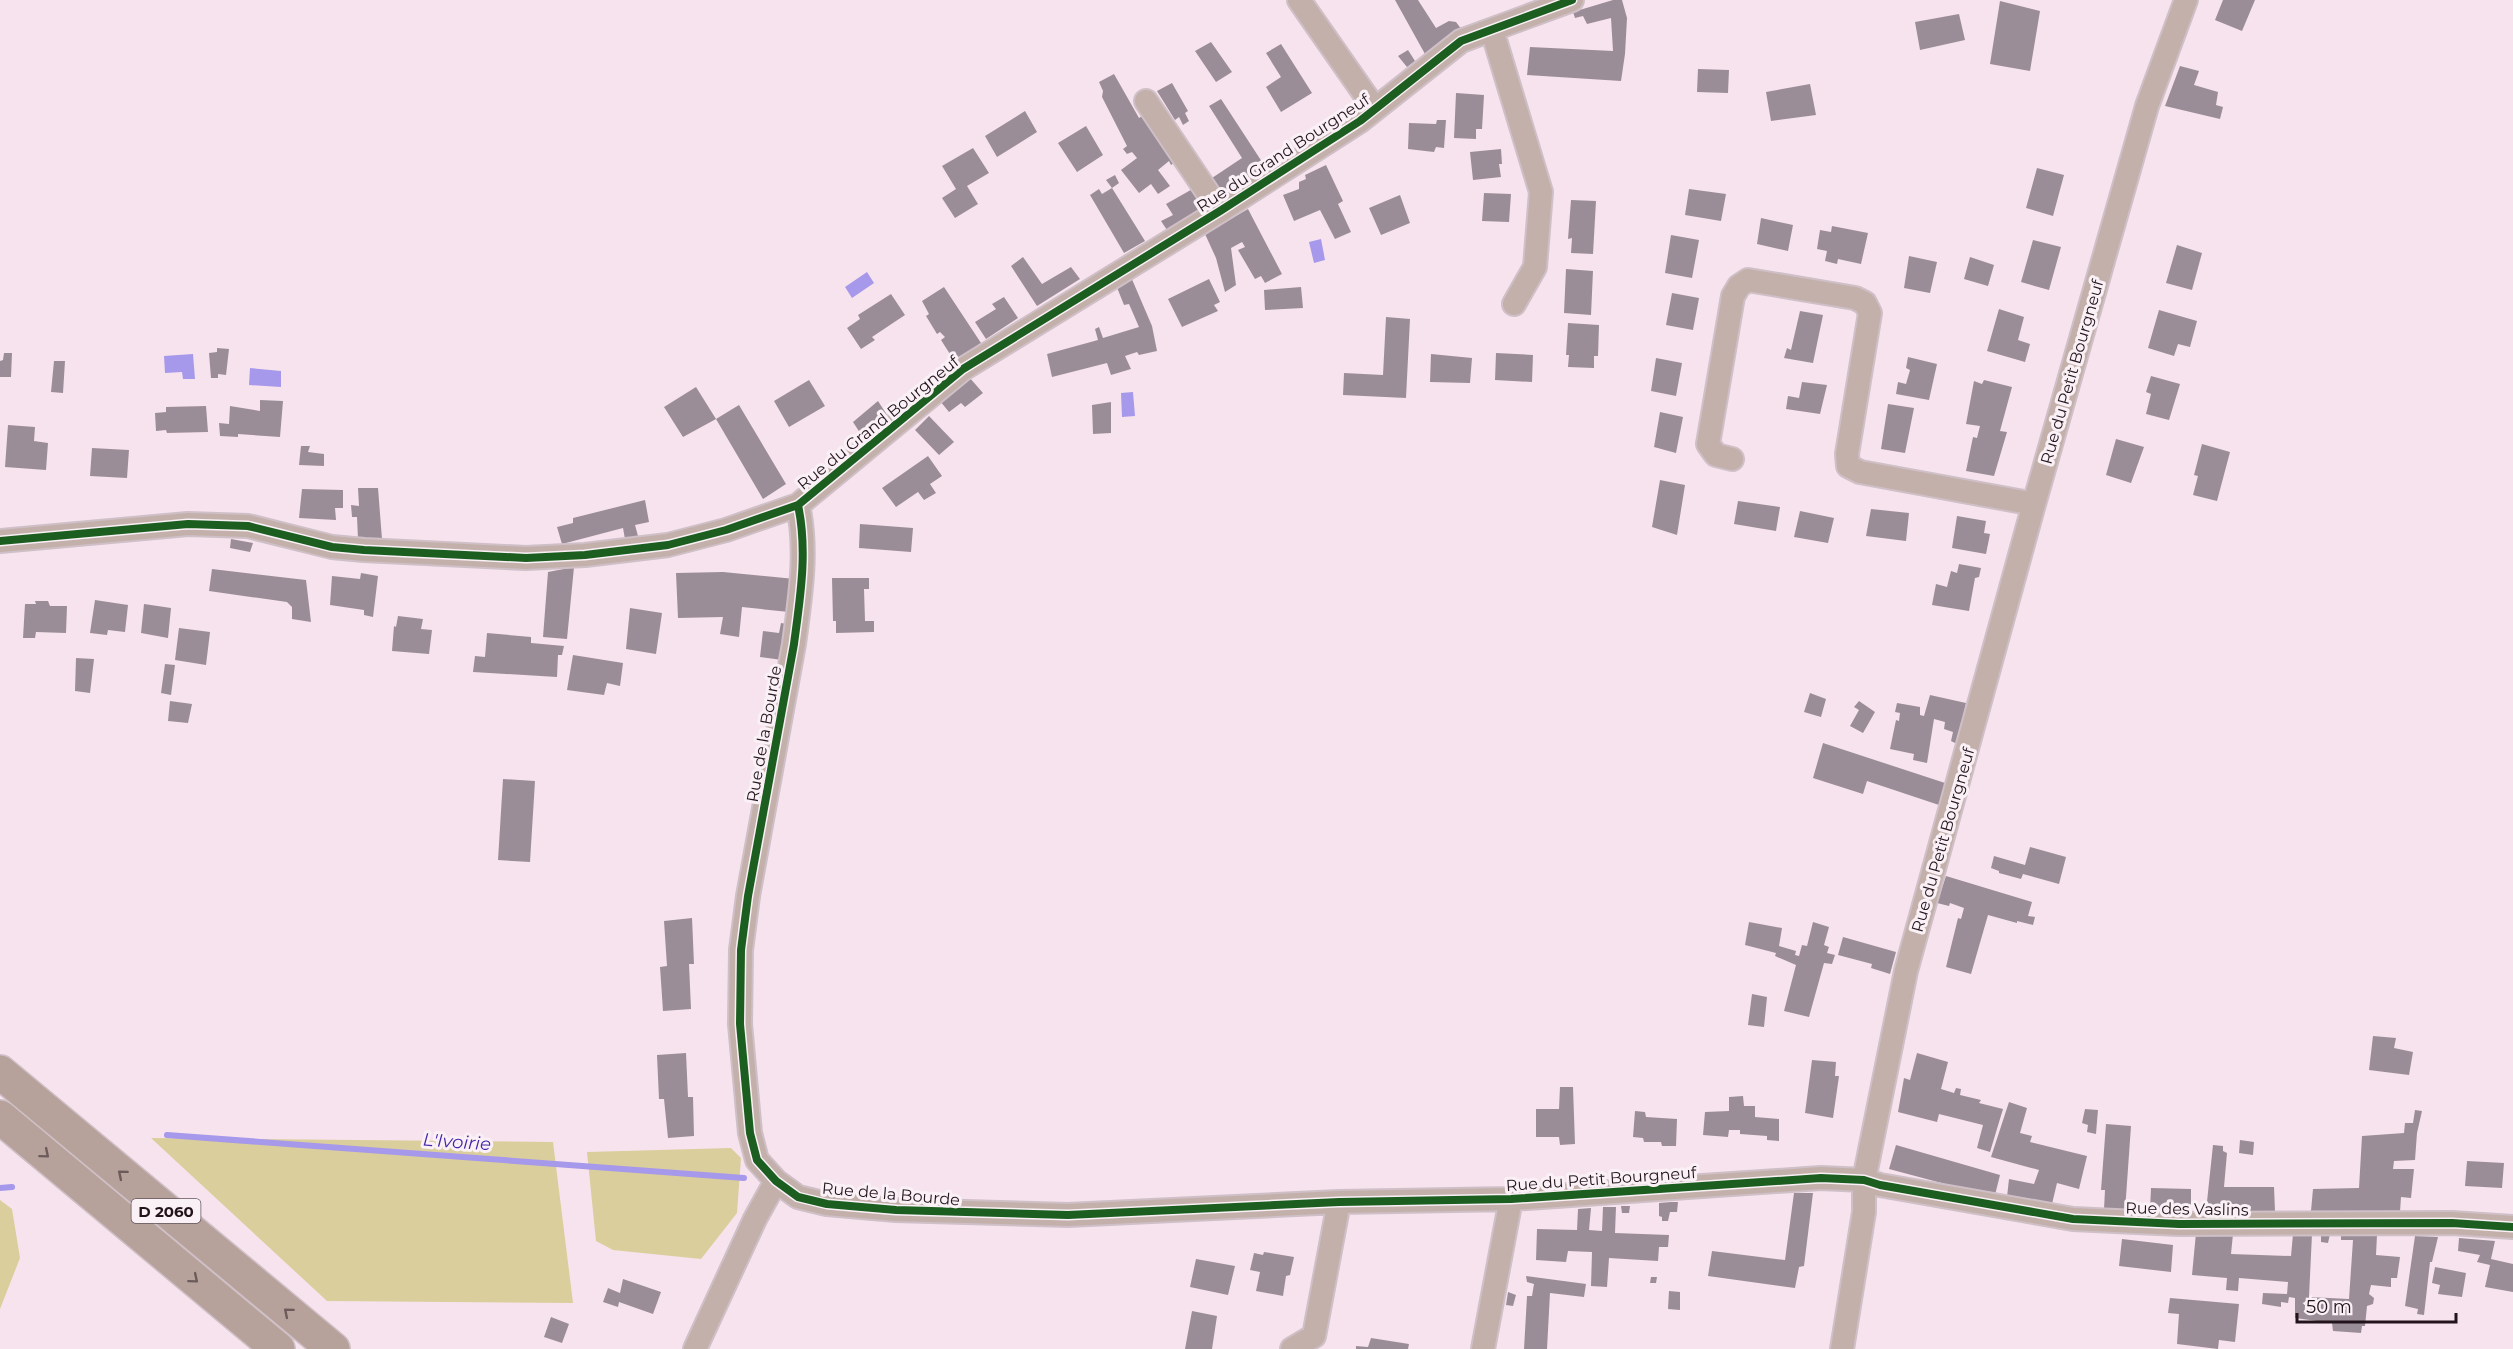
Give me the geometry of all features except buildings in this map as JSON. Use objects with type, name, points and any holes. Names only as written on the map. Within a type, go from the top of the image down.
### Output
[{"type":"highway","name":"D 2060","points":[[0,1072],[333,1349]]},
{"type":"highway","name":"D 2060","points":[[0,1117],[278,1349]]},
{"type":"street","points":[[1299,0],[1375,109]]},
{"type":"street","name":"Rue du Petit Bourgneuf","points":[[1339,1202],[1510,1198],[1821,1179],[1864,1180],[1906,971],[2034,504],[2147,106],[2186,0]]},
{"type":"street","name":"Rue du Grand Bourgneuf","points":[[0,541],[86,531],[188,524],[248,526],[332,547],[526,558],[585,555],[668,544],[726,530],[798,505],[963,369],[1220,211],[1360,121],[1461,41],[1559,2]]},
{"type":"street","points":[[1492,30],[1541,192],[1535,267],[1514,304]]},
{"type":"street","points":[[1146,101],[1220,211]]},
{"type":"street","points":[[1732,459],[1716,455],[1708,444],[1733,296],[1739,286],[1748,280],[1855,298],[1865,303],[1870,313],[1847,454],[1848,466],[1860,472],[2034,504]]},
{"type":"street","name":"Rue de la Bourde","points":[[798,505],[804,551],[800,602],[748,896],[741,950],[740,1024],[750,1133],[757,1160],[776,1181],[798,1197],[827,1204],[971,1214],[1068,1215],[1339,1202]]},
{"type":"street","points":[[1842,1349],[1864,1212],[1864,1180]]},
{"type":"street","name":"Rue des Vaslins","points":[[1864,1180],[1880,1185],[2073,1219],[2179,1224],[2452,1223],[2513,1227]]},
{"type":"street","points":[[695,1349],[755,1219],[776,1181]]},
{"type":"street","points":[[1483,1349],[1510,1198]]},
{"type":"street","points":[[1292,1349],[1314,1336],[1339,1202]]},
{"type":"shaded area","points":[[1321,239],[1325,260],[1314,263],[1309,242]]},
{"type":"shaded area","points":[[867,272],[874,283],[852,298],[845,287]]},
{"type":"shaded area","points":[[193,354],[195,379],[183,379],[182,372],[165,373],[164,356]]},
{"type":"shaded area","points":[[250,368],[281,371],[281,387],[249,385]]},
{"type":"shaded area","points":[[1133,392],[1135,416],[1122,417],[1121,393]]},
{"type":"shaded area","points":[[151,1138],[553,1142],[573,1303],[327,1301]]},
{"type":"shaded area","points":[[731,1148],[741,1158],[737,1213],[701,1259],[613,1250],[596,1241],[587,1152]]},
{"type":"shaded area","points":[[0,1200],[12,1209],[20,1258],[0,1309]]},
{"type":"waterway","name":"L'Ivoirie","points":[[167,1135],[744,1178]]},
{"type":"waterway","name":"L'Ivoirie","points":[[0,1188],[12,1187]]},
{"type":"cycle path","points":[[0,541],[188,524],[248,526],[332,547],[526,558],[585,555],[668,545],[726,530],[798,505],[963,369],[1220,211],[1360,121],[1461,41],[1572,0]]},
{"type":"cycle path","points":[[798,505],[803,558],[801,592],[794,644],[748,896],[741,950],[740,1024],[750,1133],[757,1160],[776,1181],[798,1197],[827,1204],[896,1210],[1068,1215],[1339,1202],[1511,1199],[1821,1178],[1864,1180],[1880,1185],[2073,1219],[2179,1224],[2452,1223],[2513,1227]]}]
